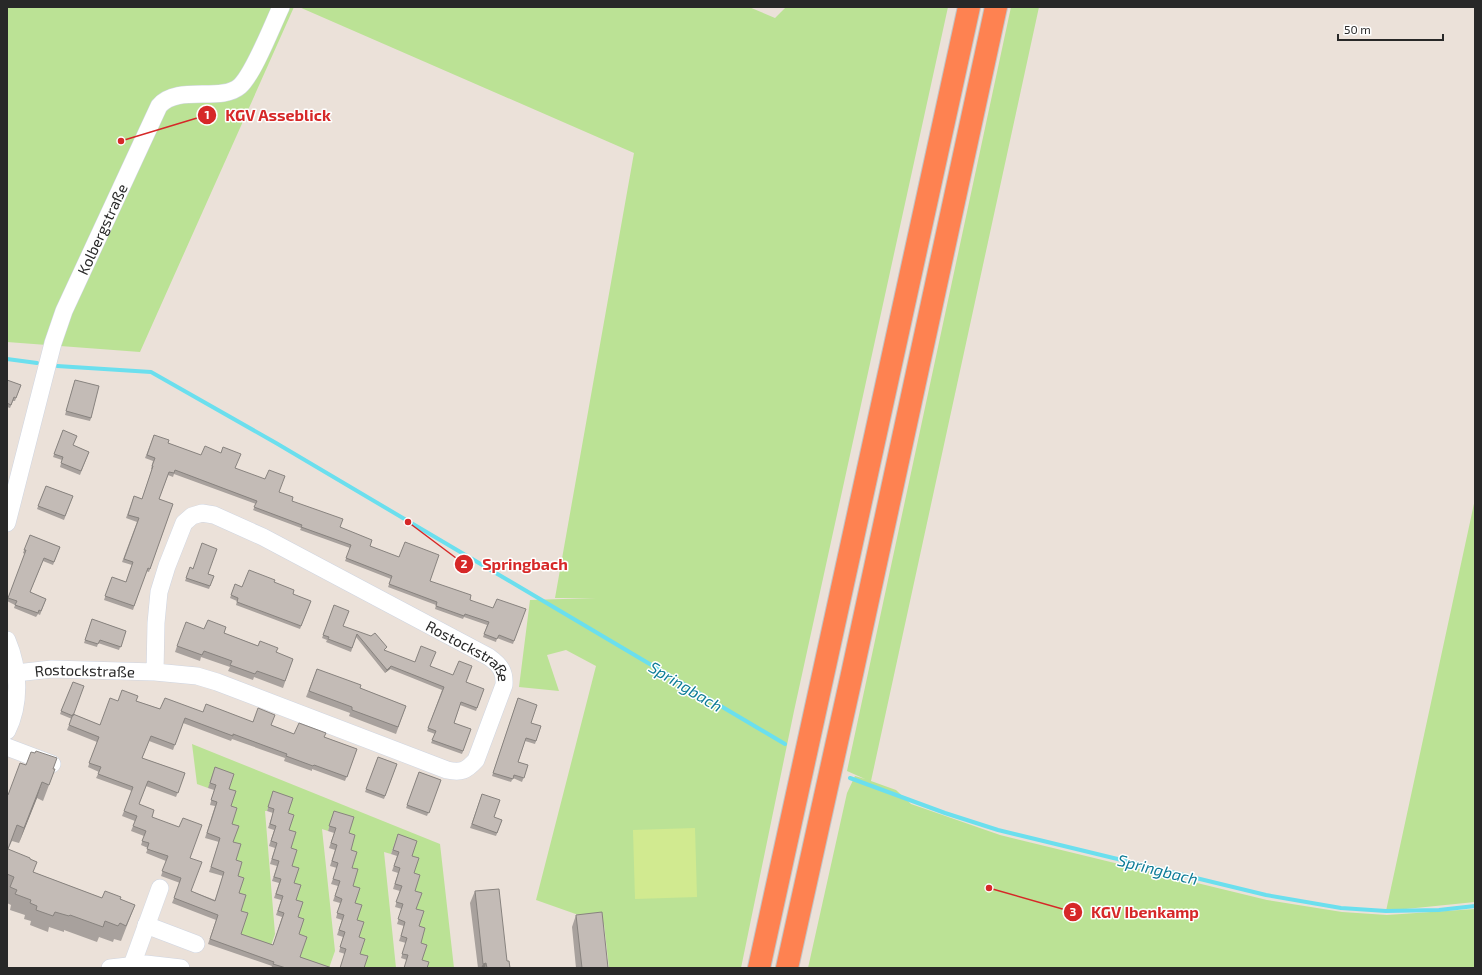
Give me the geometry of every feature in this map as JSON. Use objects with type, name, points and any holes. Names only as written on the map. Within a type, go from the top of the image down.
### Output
[{"type":"highway","points":[[759,968],[969,7]]},
{"type":"highway","points":[[787,968],[996,7]]},
{"type":"street","name":"Kolbergstraße","points":[[7,523],[51,350],[64,311],[159,106],[163,101],[170,98],[194,94],[221,93],[232,91],[239,87],[245,81],[254,66],[281,7]]},
{"type":"street","name":"Rostockstraße","points":[[16,673],[52,669],[155,672],[197,676],[217,682],[447,770],[458,772],[469,768],[476,760],[504,685],[501,667],[489,657],[263,537],[214,515],[202,513],[192,516],[184,523],[159,592],[156,623],[155,672]]},
{"type":"street","points":[[7,640],[13,657],[17,688],[16,702],[7,731]]},
{"type":"street","points":[[7,747],[53,764]]},
{"type":"street","points":[[132,965],[160,888]]},
{"type":"street","points":[[146,925],[196,944]]},
{"type":"street","points":[[110,968],[146,964],[181,968]]},
{"type":"green space","points":[[7,7],[294,7],[140,352],[7,342]]},
{"type":"green space","points":[[299,7],[749,7],[775,18],[786,7],[948,7],[794,711],[741,968],[609,968],[604,924],[536,900],[596,666],[566,650],[547,655],[559,691],[519,687],[530,600],[596,598],[555,598],[634,153]]},
{"type":"green space","points":[[1011,7],[1039,7],[871,781],[896,790],[911,804],[1000,835],[1267,900],[1342,912],[1387,915],[1475,909],[1475,968],[808,968],[847,793],[855,776],[865,779],[847,771]]},
{"type":"green space","points":[[1475,499],[1475,902],[1386,911]]},
{"type":"green space","points":[[192,744],[440,844],[454,968],[426,968],[420,965],[412,877],[396,839],[391,854],[384,852],[396,968],[364,968],[359,958],[349,854],[333,816],[328,831],[322,829],[335,951],[329,968],[298,961],[288,835],[272,796],[267,811],[265,811],[275,934],[270,949],[240,939],[227,794],[232,778],[208,788],[197,784]]},
{"type":"green space","points":[[695,828],[697,897],[635,899],[633,830]]},
{"type":"building","points":[[7,380],[21,385],[16,398],[14,397],[11,405],[7,403]]},
{"type":"building","points":[[75,380],[99,386],[91,418],[66,411]]},
{"type":"building","points":[[63,430],[77,436],[73,445],[89,452],[81,471],[61,463],[63,457],[54,454]]},
{"type":"building","points":[[154,435],[169,440],[168,443],[201,455],[205,446],[221,453],[223,447],[241,454],[235,468],[265,479],[269,470],[285,476],[279,492],[293,497],[292,501],[343,519],[340,527],[372,540],[370,546],[399,557],[405,542],[439,555],[430,581],[471,595],[470,600],[493,608],[497,599],[526,609],[514,641],[499,635],[497,639],[484,634],[489,622],[465,614],[464,616],[436,606],[437,602],[389,584],[392,576],[346,558],[351,545],[301,527],[302,525],[254,507],[257,501],[175,470],[174,473],[169,472],[159,499],[173,504],[150,569],[148,568],[134,606],[105,596],[112,577],[126,582],[133,562],[124,559],[139,518],[128,515],[134,496],[142,499],[153,466],[155,458],[147,455]]},
{"type":"building","points":[[46,486],[73,496],[65,516],[38,506]]},
{"type":"building","points":[[30,535],[60,547],[54,562],[44,558],[30,592],[46,599],[41,611],[39,610],[38,613],[15,605],[17,601],[8,598]]},
{"type":"building","points":[[202,543],[217,549],[208,574],[214,576],[210,586],[186,578],[190,567],[193,569]]},
{"type":"building","points":[[249,570],[275,580],[274,582],[294,590],[293,594],[311,601],[301,626],[237,602],[238,598],[231,595],[235,584],[242,587]]},
{"type":"building","points":[[334,605],[349,611],[343,626],[371,636],[375,633],[387,647],[384,650],[415,662],[421,646],[436,652],[430,666],[453,675],[459,661],[472,666],[466,682],[484,689],[477,708],[461,702],[454,723],[471,729],[463,751],[432,740],[436,731],[428,728],[444,687],[391,666],[387,670],[357,634],[352,648],[328,639],[329,637],[323,635]]},
{"type":"building","points":[[92,619],[126,631],[121,647],[100,640],[98,644],[85,640]]},
{"type":"building","points":[[208,620],[226,627],[224,633],[258,646],[260,641],[278,648],[276,652],[293,659],[285,681],[257,671],[255,674],[230,665],[232,661],[204,651],[202,655],[177,646],[186,622],[204,629]]},
{"type":"building","points":[[317,669],[361,685],[360,688],[406,706],[398,727],[352,710],[352,707],[309,691]]},
{"type":"building","points":[[73,682],[84,686],[73,716],[61,711]]},
{"type":"building","points":[[122,690],[138,696],[136,701],[160,709],[165,698],[203,712],[206,704],[253,722],[258,708],[275,715],[271,725],[294,734],[299,723],[326,733],[324,737],[357,749],[347,777],[286,756],[287,754],[233,734],[233,736],[185,718],[175,745],[151,736],[142,758],[185,773],[178,793],[148,781],[139,804],[154,810],[152,817],[179,827],[183,818],[202,825],[190,858],[202,862],[191,891],[215,901],[224,872],[211,867],[220,838],[207,833],[217,802],[211,800],[216,785],[210,783],[215,767],[234,774],[229,789],[236,791],[231,806],[237,808],[232,824],[239,826],[233,842],[241,844],[236,860],[242,862],[238,876],[244,878],[239,893],[246,895],[241,911],[248,913],[241,934],[273,945],[284,913],[278,911],[283,896],[276,894],[281,879],[274,877],[279,861],[272,859],[277,843],[271,841],[276,826],[270,824],[274,809],[268,807],[273,791],[293,798],[288,813],[294,815],[289,830],[296,832],[291,848],[297,850],[292,866],[299,868],[294,883],[301,885],[296,900],[303,902],[298,917],[304,919],[299,934],[307,937],[300,957],[332,968],[286,968],[273,964],[274,962],[210,939],[218,915],[174,898],[181,878],[162,871],[168,856],[147,849],[149,843],[142,841],[146,831],[133,826],[137,816],[124,811],[133,787],[98,774],[101,767],[89,763],[99,737],[69,725],[73,714],[100,725],[110,698],[118,701]]},
{"type":"building","points":[[518,698],[537,705],[531,723],[541,726],[536,741],[526,738],[518,762],[528,765],[524,778],[514,775],[513,779],[493,773]]},
{"type":"building","points":[[36,751],[57,758],[53,769],[55,769],[49,785],[42,782],[24,828],[17,825],[8,849],[37,862],[33,872],[102,898],[105,891],[121,897],[120,899],[135,905],[126,926],[120,923],[118,926],[105,921],[103,927],[70,915],[55,912],[53,916],[36,910],[37,906],[30,903],[31,900],[15,894],[17,890],[10,887],[14,877],[7,874],[7,794],[8,795],[20,763],[26,765],[31,752],[35,753]]},
{"type":"building","points":[[378,757],[397,764],[385,796],[366,789]]},
{"type":"building","points":[[419,772],[441,780],[429,813],[407,805]]},
{"type":"building","points":[[482,794],[500,800],[494,817],[502,820],[497,833],[472,824]]},
{"type":"building","points":[[334,811],[354,817],[349,833],[355,835],[351,850],[357,852],[352,868],[358,869],[353,886],[360,888],[355,903],[362,905],[357,920],[364,922],[359,937],[365,939],[360,954],[368,956],[364,968],[340,968],[346,949],[340,947],[345,932],[339,930],[344,915],[337,913],[342,899],[335,896],[340,881],[333,879],[338,863],[332,861],[337,845],[331,843],[336,828],[329,826]]},
{"type":"building","points":[[398,834],[417,841],[412,856],[419,858],[414,873],[420,875],[415,891],[422,893],[416,909],[424,911],[419,926],[425,928],[421,943],[427,945],[422,960],[429,962],[427,968],[404,968],[408,955],[402,954],[407,938],[401,936],[405,922],[398,919],[403,904],[396,902],[402,886],[395,884],[400,868],[394,866],[399,852],[393,850]]},
{"type":"building","points":[[499,889],[507,961],[509,961],[510,968],[487,968],[486,963],[483,964],[475,891]]},
{"type":"building","points":[[602,912],[608,968],[582,968],[576,915]]},
{"type":"waterway","name":"Springbach","points":[[7,359],[37,363]]},
{"type":"waterway","name":"Springbach","points":[[57,366],[151,372],[276,443],[785,744]]},
{"type":"waterway","name":"Springbach","points":[[850,778],[945,813],[998,830],[1266,895],[1341,908],[1386,911],[1439,910],[1475,906]]},
{"type":"place","name":"KGV Asseblick","points":[[121,141]]},
{"type":"place","name":"Springbach","points":[[408,522]]},
{"type":"place","name":"KGV Ibenkamp","points":[[989,888]]}]
